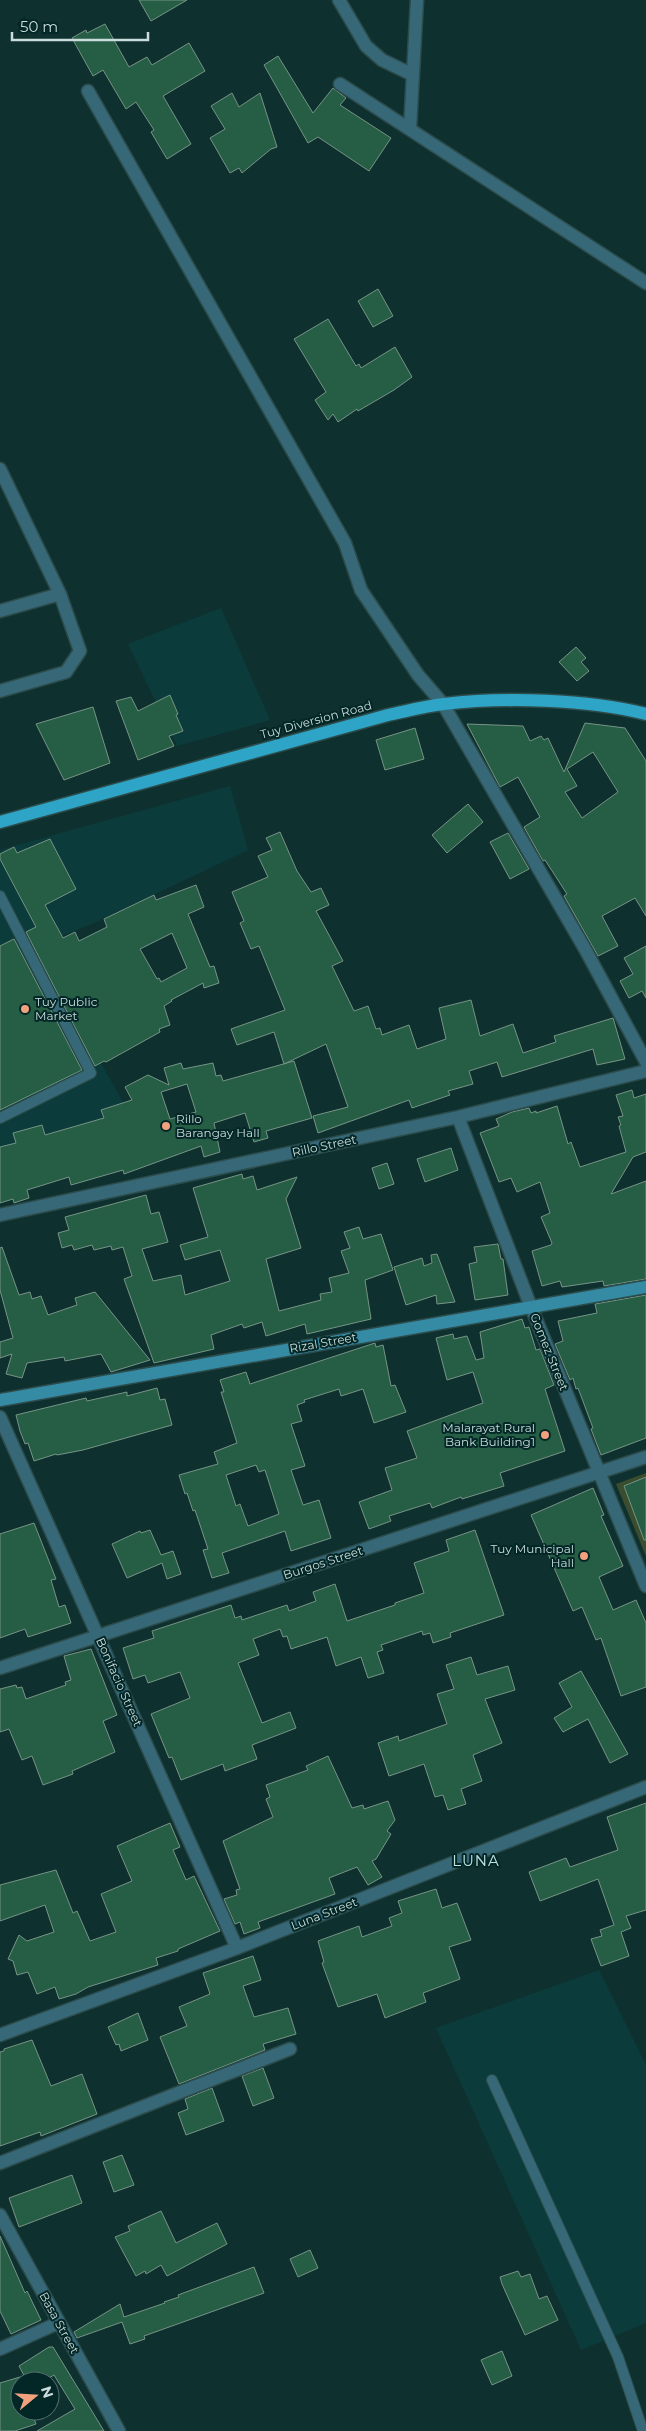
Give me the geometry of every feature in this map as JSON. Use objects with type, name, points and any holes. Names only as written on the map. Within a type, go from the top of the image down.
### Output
[{"type":"main road","name":"Tuy Diversion Road","points":[[0,822],[388,715],[443,704],[486,701],[553,702],[623,708],[646,714]]},
{"type":"main road","name":"Rizal Street","points":[[0,1400],[646,1287]]},
{"type":"street","points":[[339,0],[366,46],[382,60],[413,75]]},
{"type":"street","points":[[410,129],[417,0]]},
{"type":"street","points":[[340,84],[646,283]]},
{"type":"street","points":[[88,91],[345,543],[361,590],[418,675],[443,704],[585,949],[646,1062]]},
{"type":"street","points":[[0,469],[60,594],[80,651],[66,672],[0,691]]},
{"type":"street","points":[[0,611],[60,594]]},
{"type":"street","name":"Rillo Street","points":[[0,1215],[458,1117],[646,1071]]},
{"type":"street","name":"Gomez Street","points":[[458,1117],[531,1307],[646,1586]]},
{"type":"street","name":"Bonifacio Street","points":[[0,1417],[237,1948]]},
{"type":"street","name":"Burgos Street","points":[[0,1668],[646,1457]]},
{"type":"street","name":"Luna Street","points":[[0,2035],[237,1948],[646,1787]]},
{"type":"street","points":[[0,2163],[290,2050]]},
{"type":"street","name":"Basa Street","points":[[0,2215],[118,2431]]},
{"type":"street","points":[[0,2349],[58,2323]]},
{"type":"lane","points":[[0,896],[91,1073],[0,1118]]},
{"type":"lane","points":[[492,2080],[618,2357],[643,2431]]},
{"type":"shaded area","points":[[221,608],[270,720],[177,746],[128,644]]},
{"type":"shaded area","points":[[230,786],[248,850],[94,923],[36,946],[129,1113],[0,1149],[0,850]]},
{"type":"shaded area","points":[[599,1970],[646,2065],[646,2323],[581,2350],[436,2028]]},
{"type":"green space","points":[[646,1473],[646,1556],[616,1484]]},
{"type":"building","points":[[139,0],[187,0],[151,21]]},
{"type":"building","points":[[105,24],[129,67],[147,57],[152,65],[189,43],[205,71],[163,96],[191,144],[167,159],[151,132],[154,130],[136,102],[126,109],[103,70],[93,76],[72,38],[86,30],[87,33]]},
{"type":"building","points":[[278,56],[313,113],[333,88],[346,98],[340,105],[391,138],[369,171],[318,137],[308,143],[264,65]]},
{"type":"building","points":[[232,93],[239,107],[260,93],[277,147],[271,149],[242,173],[239,168],[230,173],[210,138],[225,129],[211,106]]},
{"type":"building","points":[[378,289],[393,316],[373,327],[358,301]]},
{"type":"building","points":[[328,319],[356,366],[359,364],[361,368],[395,347],[412,377],[394,390],[358,411],[357,409],[338,422],[333,414],[328,420],[315,400],[326,392],[294,339]]},
{"type":"building","points":[[576,647],[586,658],[581,662],[589,671],[577,681],[559,662]]},
{"type":"building","points":[[170,695],[183,731],[169,736],[174,746],[138,760],[116,701],[131,697],[138,711]]},
{"type":"building","points":[[93,707],[110,763],[64,780],[36,724]]},
{"type":"building","points":[[585,723],[625,728],[646,761],[646,916],[635,898],[602,916],[618,946],[598,956],[564,896],[567,894],[545,860],[543,861],[524,827],[540,817],[518,777],[500,787],[467,724],[523,726],[530,741],[541,736],[544,740],[548,738],[564,772]],"holes":[[[593,752],[618,792],[582,818],[565,792],[577,786],[567,769]]]},
{"type":"building","points":[[415,728],[424,759],[385,770],[376,740]]},
{"type":"building","points":[[468,804],[483,822],[447,853],[432,835]]},
{"type":"building","points":[[280,832],[297,871],[311,892],[321,888],[329,905],[316,911],[343,961],[332,966],[354,1011],[368,1006],[376,1029],[380,1028],[382,1035],[409,1025],[417,1049],[446,1039],[439,1008],[471,1000],[480,1036],[513,1024],[523,1053],[556,1042],[554,1036],[613,1018],[625,1059],[597,1065],[593,1049],[502,1077],[497,1062],[469,1071],[473,1084],[448,1091],[450,1095],[412,1108],[409,1100],[318,1133],[313,1116],[348,1107],[326,1044],[284,1064],[274,1032],[237,1045],[231,1029],[285,1010],[259,946],[251,949],[240,923],[244,921],[232,892],[268,877],[258,856],[272,850],[266,838]]},
{"type":"building","points":[[508,833],[529,869],[510,879],[490,842]]},
{"type":"building","points":[[50,839],[76,889],[45,905],[63,938],[75,932],[79,941],[107,927],[104,919],[154,895],[156,900],[196,885],[204,907],[188,914],[210,967],[214,966],[219,983],[204,988],[203,983],[171,1000],[164,1006],[170,1025],[159,1029],[160,1032],[106,1062],[104,1061],[95,1066],[26,932],[36,927],[0,859],[0,854],[14,847],[17,853]],"holes":[[[172,933],[187,968],[161,982],[159,978],[157,979],[140,949]]]},
{"type":"building","name":"Tuy Public Market","points":[[14,939],[82,1070],[0,1110],[0,946]]},
{"type":"building","points":[[646,946],[646,998],[642,991],[629,998],[620,981],[633,974],[624,958]]},
{"type":"building","points":[[294,1061],[312,1118],[266,1131],[268,1138],[254,1142],[245,1113],[214,1123],[220,1152],[204,1157],[201,1146],[124,1174],[123,1170],[71,1185],[69,1177],[27,1190],[29,1198],[14,1203],[13,1199],[0,1203],[0,1147],[16,1143],[13,1133],[42,1125],[45,1135],[104,1118],[101,1110],[132,1100],[125,1087],[148,1075],[169,1085],[164,1068],[181,1063],[183,1069],[213,1063],[216,1076],[221,1075],[223,1081]],"holes":[[[187,1084],[196,1112],[170,1119],[161,1092]]]},
{"type":"building","points":[[632,1090],[634,1098],[646,1094],[646,1152],[633,1157],[611,1194],[646,1181],[646,1279],[604,1286],[603,1281],[562,1287],[560,1281],[542,1286],[532,1251],[552,1243],[541,1217],[550,1213],[540,1182],[517,1192],[511,1178],[499,1182],[480,1133],[499,1126],[496,1119],[512,1112],[529,1108],[531,1113],[536,1111],[536,1113],[557,1106],[568,1144],[571,1142],[580,1167],[626,1152],[618,1117],[623,1116],[616,1095]]},
{"type":"building","points":[[451,1148],[458,1170],[425,1182],[417,1159]]},
{"type":"building","points":[[387,1163],[394,1184],[379,1189],[372,1168]]},
{"type":"building","points":[[242,1174],[243,1179],[253,1176],[257,1190],[297,1177],[286,1199],[301,1248],[266,1259],[279,1311],[321,1300],[320,1294],[332,1292],[329,1278],[349,1273],[341,1251],[350,1248],[344,1232],[359,1227],[363,1239],[381,1234],[393,1270],[365,1280],[371,1319],[307,1334],[305,1324],[266,1336],[262,1322],[244,1328],[242,1324],[211,1335],[214,1349],[154,1363],[124,1279],[132,1276],[123,1247],[112,1250],[111,1246],[94,1250],[92,1245],[74,1250],[72,1245],[62,1248],[58,1233],[69,1230],[65,1217],[146,1195],[151,1214],[159,1212],[168,1242],[142,1249],[153,1281],[181,1275],[185,1295],[230,1281],[220,1250],[185,1260],[180,1245],[208,1237],[193,1188]]},
{"type":"building","points":[[498,1244],[501,1259],[503,1259],[508,1295],[475,1300],[469,1264],[477,1262],[474,1247]]},
{"type":"building","points":[[2,1247],[19,1295],[30,1292],[32,1299],[41,1296],[48,1315],[77,1305],[75,1298],[95,1292],[150,1360],[111,1372],[101,1354],[65,1361],[64,1357],[27,1363],[22,1378],[6,1374],[12,1354],[0,1358],[0,1342],[13,1338],[0,1290],[0,1248]]},
{"type":"building","points":[[437,1254],[455,1302],[437,1304],[436,1295],[406,1305],[394,1267],[422,1258],[424,1266],[432,1263],[431,1255]]},
{"type":"building","points":[[646,1295],[646,1438],[601,1455],[578,1388],[576,1389],[573,1378],[570,1380],[555,1344],[563,1341],[558,1321],[597,1313],[595,1304]]},
{"type":"building","points":[[522,1319],[525,1328],[529,1327],[536,1350],[540,1349],[554,1385],[545,1389],[565,1451],[500,1473],[504,1486],[462,1499],[461,1497],[432,1508],[430,1503],[389,1516],[391,1521],[369,1529],[359,1502],[392,1490],[385,1468],[417,1458],[407,1431],[483,1403],[473,1372],[447,1380],[436,1338],[453,1334],[454,1339],[467,1336],[476,1360],[484,1358],[480,1332]]},
{"type":"building","points":[[375,1343],[376,1347],[383,1345],[391,1386],[395,1385],[406,1412],[374,1423],[363,1389],[341,1396],[339,1389],[304,1400],[305,1402],[297,1405],[302,1421],[291,1424],[305,1466],[291,1470],[303,1505],[319,1500],[331,1538],[291,1551],[285,1531],[222,1553],[229,1573],[212,1578],[203,1550],[208,1549],[195,1510],[193,1511],[187,1493],[185,1494],[179,1475],[218,1464],[214,1452],[237,1443],[221,1392],[224,1392],[220,1380],[246,1372],[250,1384]],"holes":[[[256,1465],[259,1472],[265,1470],[279,1514],[248,1526],[240,1504],[236,1506],[226,1475]]]},
{"type":"building","points":[[157,1388],[160,1400],[165,1399],[172,1425],[83,1450],[56,1454],[34,1461],[28,1443],[25,1444],[20,1431],[16,1415],[86,1398],[87,1401],[127,1392],[127,1396]]},
{"type":"building","points":[[646,1477],[646,1540],[644,1540],[624,1486]]},
{"type":"building","name":"Tuy Municipal Hall","points":[[593,1488],[604,1515],[601,1516],[623,1566],[599,1577],[613,1610],[636,1600],[646,1623],[646,1687],[621,1696],[601,1638],[596,1640],[582,1607],[573,1611],[531,1515]]},
{"type":"building","points":[[34,1523],[56,1579],[51,1580],[59,1607],[65,1605],[71,1623],[28,1637],[25,1629],[0,1638],[0,1534]]},
{"type":"building","points":[[150,1530],[161,1555],[173,1551],[181,1574],[167,1579],[162,1563],[127,1578],[112,1544],[140,1531],[141,1533]]},
{"type":"building","points":[[475,1530],[504,1615],[450,1633],[451,1637],[433,1643],[430,1633],[423,1635],[422,1631],[381,1645],[383,1650],[377,1652],[384,1673],[368,1678],[361,1657],[336,1666],[327,1637],[291,1649],[287,1636],[283,1637],[280,1629],[253,1639],[259,1655],[238,1663],[262,1723],[290,1712],[296,1728],[252,1745],[257,1759],[225,1771],[223,1764],[181,1780],[172,1757],[169,1758],[151,1714],[190,1698],[180,1672],[148,1683],[145,1675],[133,1679],[123,1648],[154,1638],[152,1631],[231,1605],[235,1618],[241,1616],[242,1620],[287,1605],[289,1611],[316,1601],[313,1592],[335,1584],[347,1621],[395,1605],[395,1603],[424,1593],[414,1563],[449,1551],[446,1540]]},
{"type":"building","points":[[91,1649],[117,1715],[103,1721],[115,1752],[72,1771],[73,1774],[43,1785],[32,1756],[22,1760],[9,1729],[0,1732],[0,1689],[16,1685],[17,1688],[22,1687],[26,1699],[66,1685],[65,1682],[71,1680],[64,1656]]},
{"type":"building","points":[[471,1657],[477,1675],[508,1666],[515,1690],[485,1699],[502,1743],[473,1755],[482,1781],[461,1789],[466,1804],[448,1810],[443,1795],[435,1797],[424,1764],[389,1776],[378,1743],[398,1736],[399,1741],[447,1724],[437,1694],[454,1689],[446,1665]]},
{"type":"building","points":[[581,1671],[628,1754],[610,1763],[588,1719],[563,1732],[554,1718],[572,1707],[559,1683]]},
{"type":"building","points":[[328,1756],[352,1808],[363,1805],[364,1809],[388,1801],[395,1820],[387,1831],[391,1834],[376,1859],[372,1861],[382,1877],[368,1885],[357,1867],[329,1878],[335,1894],[258,1922],[260,1928],[244,1934],[240,1922],[235,1924],[224,1899],[237,1895],[236,1890],[240,1889],[223,1841],[273,1817],[266,1799],[270,1797],[266,1785],[308,1770],[306,1766]]},
{"type":"building","points":[[646,1803],[646,1910],[626,1916],[631,1928],[621,1932],[629,1956],[601,1966],[591,1939],[602,1936],[600,1930],[614,1925],[598,1879],[540,1901],[529,1872],[566,1858],[570,1867],[618,1850],[607,1817]]},
{"type":"building","points":[[170,1823],[180,1847],[173,1850],[186,1880],[194,1876],[220,1931],[178,1949],[178,1951],[156,1958],[158,1965],[88,1987],[76,1994],[59,1999],[55,1987],[37,1994],[28,1972],[17,1975],[13,1961],[8,1959],[19,1935],[27,1941],[54,1932],[45,1905],[0,1921],[0,1885],[56,1870],[73,1913],[77,1911],[90,1941],[116,1932],[101,1894],[132,1881],[117,1846]]},
{"type":"building","points":[[436,1889],[442,1908],[457,1903],[471,1940],[449,1947],[460,1979],[423,1993],[426,2002],[385,2018],[377,1994],[338,2007],[322,1963],[324,1962],[318,1941],[359,1926],[362,1937],[392,1926],[389,1918],[402,1913],[398,1901]]},
{"type":"building","points":[[253,1956],[261,1980],[243,1986],[254,2017],[288,2008],[296,2034],[263,2044],[265,2050],[179,2084],[160,2037],[187,2026],[179,2007],[210,1994],[203,1973]]},
{"type":"building","points":[[138,2013],[148,2040],[121,2051],[119,2044],[116,2045],[108,2027]]},
{"type":"building","points":[[32,2040],[51,2086],[82,2074],[97,2114],[41,2136],[40,2132],[0,2146],[0,2052]]},
{"type":"building","points":[[263,2068],[274,2098],[253,2106],[242,2076]]},
{"type":"building","points":[[212,2088],[224,2121],[186,2135],[178,2113],[188,2109],[185,2099]]},
{"type":"building","points":[[122,2155],[134,2185],[114,2192],[103,2162]]},
{"type":"building","points":[[72,2175],[82,2203],[19,2227],[9,2198]]},
{"type":"building","points":[[161,2211],[176,2243],[217,2223],[227,2244],[167,2276],[161,2265],[146,2274],[145,2271],[136,2276],[115,2237],[130,2231],[128,2226]]},
{"type":"building","points":[[0,2236],[25,2293],[27,2291],[41,2320],[11,2334],[0,2311]]},
{"type":"building","points":[[310,2250],[318,2268],[298,2277],[290,2259]]},
{"type":"building","points":[[254,2267],[264,2293],[144,2336],[145,2339],[130,2344],[122,2322],[77,2338],[74,2332],[120,2304],[124,2317],[165,2303],[179,2297],[178,2295]]},
{"type":"building","points":[[518,2271],[521,2277],[530,2274],[539,2299],[547,2296],[558,2320],[525,2335],[500,2277]]},
{"type":"building","points":[[49,2347],[53,2347],[104,2431],[37,2431],[54,2421],[60,2421],[60,2418],[75,2409],[60,2385],[60,2371],[22,2371],[19,2366]]},
{"type":"building","points":[[502,2351],[512,2376],[492,2385],[481,2360]]},
{"type":"building","points":[[10,2380],[10,2421],[35,2421],[36,2424],[15,2431],[0,2431],[0,2383]]},
{"type":"place","name":"Tuy Public Market","points":[[25,1009]]},
{"type":"place","name":"Rillo Barangay Hall","points":[[166,1126]]},
{"type":"place","name":"Malarayat Rural Bank Building1","points":[[545,1435]]},
{"type":"place","name":"Tuy Municipal Hall","points":[[584,1556]]},
{"type":"district","name":"LUNA","points":[[476,1861]]}]
